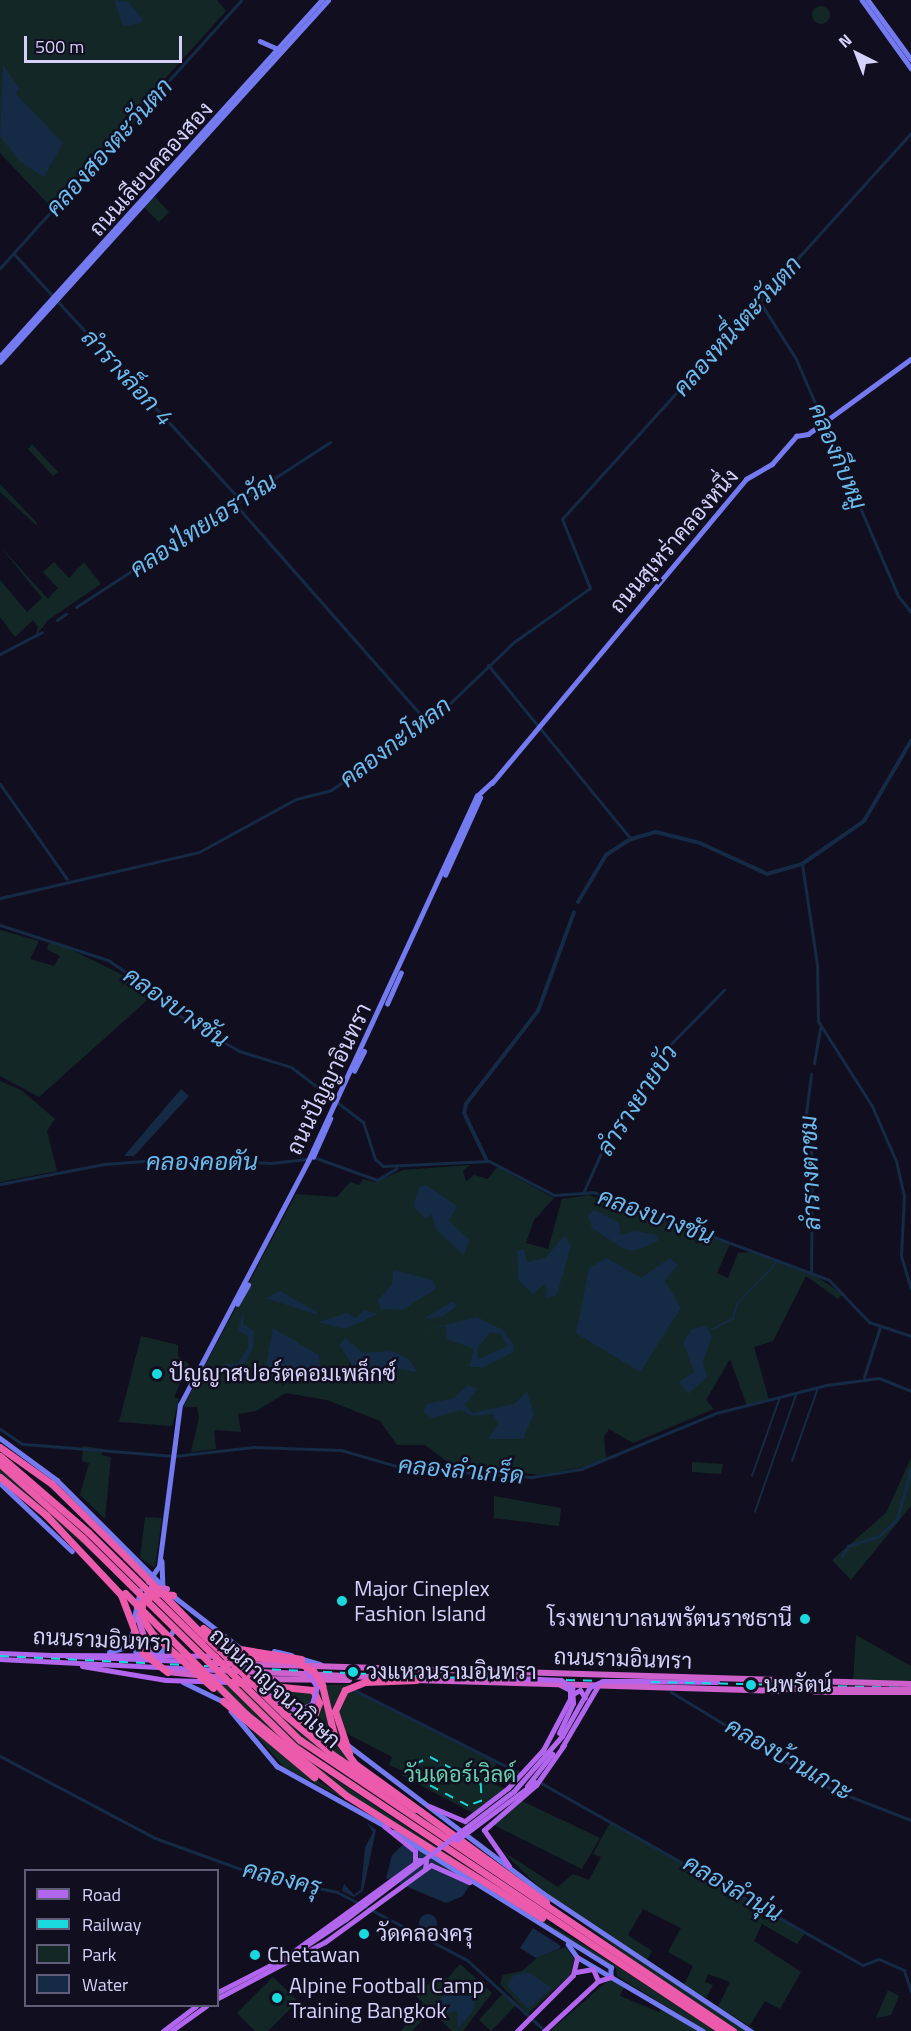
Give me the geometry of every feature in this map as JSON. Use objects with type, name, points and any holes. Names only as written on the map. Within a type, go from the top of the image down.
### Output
[{"type":"highway","points":[[0,1447],[52,1484],[126,1557],[228,1647],[301,1659]]},
{"type":"highway","name":"ถนนกาญจนาภิเษก","points":[[0,1456],[88,1532],[298,1744],[733,2031]]},
{"type":"highway","name":"ถนนกาญจนาภิเษก","points":[[0,1464],[83,1538],[298,1744],[571,1933],[722,2031]]},
{"type":"highway","points":[[0,1477],[46,1515],[247,1720]]},
{"type":"highway","points":[[46,1515],[123,1594],[143,1653],[167,1672],[193,1676],[327,1682],[367,1678]]},
{"type":"highway","points":[[81,1552],[124,1604],[133,1630]]},
{"type":"highway","points":[[137,1607],[152,1588],[167,1591],[285,1715],[333,1755],[461,1840]]},
{"type":"highway","points":[[141,1590],[136,1620],[146,1651],[167,1672]]},
{"type":"highway","points":[[167,1591],[156,1593],[143,1602],[140,1615],[152,1633],[298,1767],[348,1796],[403,1837],[473,1882],[571,1933]]},
{"type":"highway","points":[[233,1657],[296,1661],[313,1671],[322,1685],[336,1733],[349,1759],[400,1794],[573,1924]]},
{"type":"highway","name":"ถนนรามอินทรา","points":[[213,1663],[376,1670],[469,1671],[576,1679],[586,1684],[911,1688]]},
{"type":"highway","name":"ถนนรามอินทรา","points":[[218,1670],[416,1680],[549,1683],[586,1676],[612,1677],[717,1682],[840,1696],[911,1688]]},
{"type":"highway","points":[[586,1676],[586,1684]]},
{"type":"highway","points":[[606,1684],[612,1677]]},
{"type":"highway","points":[[336,1733],[336,1705],[350,1686],[416,1680]]},
{"type":"highway","points":[[232,1682],[304,1686],[316,1693],[314,1716],[301,1720],[285,1715]]},
{"type":"highway","points":[[820,1684],[820,1692]]},
{"type":"highway","name":"ถนนรามอินทรา","points":[[741,1686],[820,1684],[911,1688]]},
{"type":"highway","points":[[860,1694],[855,1688],[861,1685]]},
{"type":"highway","points":[[223,1701],[247,1720]]},
{"type":"main road","name":"ถนนเลียบคลองสอง","points":[[0,362],[322,0]]},
{"type":"main road","name":"ถนนเลียบคลองสอง","points":[[0,356],[328,0]]},
{"type":"main road","points":[[862,0],[869,4],[911,68]]},
{"type":"main road","points":[[878,18],[911,59]]},
{"type":"main road","points":[[260,41],[278,49]]},
{"type":"main road","name":"ถนนสุเหร่าคลองหนึ่ง","points":[[479,797],[746,479],[775,462],[796,436],[829,419],[911,359]]},
{"type":"main road","name":"ถนนปัญญาอินทรา","points":[[158,1569],[180,1405],[310,1161],[479,797]]},
{"type":"main road","points":[[0,1438],[57,1480],[167,1591],[198,1618],[240,1647],[376,1670]]},
{"type":"main road","points":[[0,1484],[72,1551]]},
{"type":"main road","name":"ถนนปัญญาอินทรา","points":[[166,1509],[167,1591]]},
{"type":"main road","points":[[140,1563],[141,1590],[134,1650],[162,1652],[183,1605]]},
{"type":"main road","points":[[148,1570],[158,1569]]},
{"type":"main road","points":[[141,1590],[158,1569]]},
{"type":"main road","points":[[159,1654],[170,1648],[184,1616],[198,1618]]},
{"type":"main road","points":[[109,1652],[127,1647],[136,1620]]},
{"type":"main road","points":[[50,1655],[109,1652],[233,1657],[270,1661],[300,1666],[317,1687],[314,1702],[304,1709],[232,1682],[178,1681]]},
{"type":"main road","name":"ถนนรามอินทรา","points":[[0,1653],[213,1663]]},
{"type":"main road","name":"ถนนรามอินทรา","points":[[0,1659],[218,1670]]},
{"type":"main road","points":[[69,1663],[178,1681],[205,1688],[223,1701]]},
{"type":"main road","points":[[461,1840],[521,1790],[552,1754],[573,1703],[572,1688],[561,1680],[517,1678],[469,1671]]},
{"type":"main road","points":[[348,1920],[526,1779],[562,1736],[590,1687],[603,1681],[717,1682]]},
{"type":"main road","points":[[549,1683],[567,1688],[571,1695]]},
{"type":"main road","points":[[509,1866],[484,1837],[487,1826],[536,1785],[564,1745],[585,1702],[606,1684]]},
{"type":"main road","points":[[448,1843],[517,1784],[543,1750],[571,1695],[580,1690],[585,1702]]},
{"type":"main road","points":[[247,1720],[282,1769],[403,1837],[415,1848],[439,1863],[613,1968],[610,1977]]},
{"type":"main road","points":[[336,1733],[353,1750],[509,1866],[751,2031]]},
{"type":"main road","points":[[219,1992],[289,1958],[348,1920],[461,1840],[535,1782],[564,1745]]},
{"type":"main road","points":[[429,1806],[461,1821],[474,1815],[543,1750]]},
{"type":"main road","points":[[496,1819],[552,1754]]},
{"type":"main road","points":[[474,1815],[474,1823],[487,1826]]},
{"type":"main road","points":[[415,1848],[415,1863]]},
{"type":"main road","points":[[289,1958],[415,1863],[424,1859],[425,1869]]},
{"type":"main road","points":[[219,1997],[371,1910],[425,1869],[439,1863]]},
{"type":"main road","points":[[383,1887],[382,1894],[390,1895]]},
{"type":"main road","points":[[562,1938],[577,1956],[704,2031]]},
{"type":"main road","points":[[575,1973],[577,1956],[581,1949]]},
{"type":"main road","points":[[517,2031],[575,1973],[589,1968],[598,1981]]},
{"type":"main road","points":[[544,2031],[598,1981],[610,1977]]},
{"type":"main road","points":[[163,2031],[195,2007]]},
{"type":"main road","points":[[171,2031],[205,2007]]},
{"type":"green space","points":[[0,0],[217,0],[226,11],[50,206],[0,153]]},
{"type":"green space","points":[[817,6],[825,6],[830,11],[828,22],[817,24],[812,19],[812,11]]},
{"type":"green space","points":[[151,193],[169,212],[159,222],[141,204]]},
{"type":"green space","points":[[32,444],[58,472],[53,476],[28,449]]},
{"type":"green space","points":[[0,484],[37,523],[36,525],[0,492]]},
{"type":"green space","points":[[0,546],[48,599],[58,588],[43,572],[54,562],[69,578],[84,562],[101,584],[48,620],[35,637],[38,627],[33,620],[15,637],[0,617],[0,580],[27,612],[42,598]]},
{"type":"green space","points":[[0,930],[39,941],[30,959],[54,966],[60,956],[47,949],[49,943],[61,945],[125,976],[121,988],[129,978],[153,995],[39,1097],[0,1076]]},
{"type":"green space","points":[[0,1081],[21,1090],[55,1119],[47,1131],[57,1171],[0,1182]]},
{"type":"green space","points":[[470,1165],[463,1171],[466,1181],[474,1175],[488,1179],[497,1167],[554,1198],[534,1220],[526,1243],[548,1249],[562,1199],[589,1195],[730,1244],[717,1273],[728,1278],[738,1253],[750,1252],[816,1276],[842,1294],[838,1299],[806,1276],[773,1341],[754,1347],[769,1400],[747,1406],[730,1359],[706,1400],[714,1409],[633,1443],[609,1429],[604,1437],[606,1459],[588,1466],[541,1475],[449,1463],[425,1445],[397,1445],[380,1421],[327,1400],[286,1393],[256,1411],[238,1414],[241,1432],[214,1430],[216,1449],[191,1452],[199,1418],[197,1407],[183,1407],[296,1194],[337,1197],[350,1182],[359,1185],[363,1179],[375,1182],[403,1170]]},
{"type":"green space","points":[[141,1336],[178,1345],[178,1356],[189,1364],[174,1397],[179,1399],[172,1426],[119,1422]]},
{"type":"green space","points":[[83,1446],[104,1449],[101,1455],[111,1457],[105,1519],[80,1495],[89,1463],[82,1461]]},
{"type":"green space","points":[[911,1458],[911,1506],[851,1580],[832,1560],[886,1513]]},
{"type":"green space","points":[[692,1462],[723,1464],[721,1474],[692,1472]]},
{"type":"green space","points":[[0,1467],[37,1496],[117,1574],[0,1474]]},
{"type":"green space","points":[[494,1496],[561,1508],[559,1526],[494,1518]]},
{"type":"green space","points":[[145,1517],[162,1518],[155,1568],[140,1558]]},
{"type":"green space","points":[[856,1635],[911,1666],[911,1682],[853,1683]]},
{"type":"green space","points":[[197,1682],[230,1684],[281,1701],[265,1689],[280,1698],[294,1686],[309,1689],[317,1707],[309,1716],[289,1721],[541,1899],[310,1744],[303,1755],[323,1771],[485,1879],[311,1774],[221,1695]]},
{"type":"green space","points":[[350,1684],[335,1704],[338,1735],[333,1735],[353,1766],[295,1722],[311,1721],[320,1712],[321,1697],[311,1686]]},
{"type":"green space","name":"วันเดอร์เวิลด์","points":[[349,1689],[497,1763],[487,1780],[505,1789],[473,1813],[401,1775],[403,1771],[389,1765],[392,1757],[344,1732],[339,1714]]},
{"type":"green space","points":[[247,1725],[300,1770],[362,1808],[284,1767]]},
{"type":"green space","name":"วันเดอร์เวิลด์","points":[[522,1801],[600,1838],[582,1869],[494,1825]]},
{"type":"green space","points":[[428,1806],[527,1882],[749,2031],[739,2031],[626,1955],[426,1808]]},
{"type":"green space","points":[[611,1821],[806,1932],[797,1944],[762,1924],[754,1941],[801,1972],[780,2009],[765,2001],[750,2025],[758,2031],[718,2007],[730,1982],[708,1974],[705,1982],[713,1985],[706,1998],[684,1985],[693,1966],[668,1952],[681,1928],[643,1909],[628,1935],[652,1951],[647,1960],[546,1894],[502,1851],[558,1887],[573,1874],[589,1880],[601,1857],[593,1854]]},
{"type":"green space","points":[[474,1880],[586,1946],[716,2031],[706,2031],[617,1976],[616,1968]]},
{"type":"green space","points":[[566,1947],[574,1959],[571,1974],[528,2014],[500,1984],[503,1975],[522,1971],[538,1957]]},
{"type":"green space","points":[[460,1964],[492,1993],[463,2031],[452,2031],[431,2011],[412,2031],[401,2031],[423,2003],[413,1993],[442,1976],[447,1979]]},
{"type":"green space","points":[[273,1977],[298,2001],[268,2031],[255,2031],[237,2013]]},
{"type":"green space","points":[[611,1978],[626,1983],[620,1996],[659,2012],[662,2007],[700,2031],[550,2031]]},
{"type":"green space","points":[[888,1990],[899,1996],[891,2015],[876,2018]]},
{"type":"green space","points":[[503,1993],[516,2005],[491,2031],[479,2020]]},
{"type":"water","points":[[114,0],[128,2],[143,19],[141,23],[123,26]]},
{"type":"water","points":[[3,65],[19,88],[16,94],[63,143],[44,177],[19,161],[0,136]]},
{"type":"water","points":[[181,1089],[189,1096],[134,1156],[124,1156]]},
{"type":"water","points":[[426,1185],[457,1206],[449,1221],[470,1240],[463,1255],[436,1229],[432,1214],[426,1219],[413,1206],[419,1187]]},
{"type":"water","points":[[594,1210],[619,1223],[621,1235],[635,1231],[656,1235],[658,1241],[635,1251],[624,1249],[592,1228],[588,1215]]},
{"type":"water","points":[[565,1235],[571,1246],[557,1295],[547,1298],[545,1284],[533,1294],[518,1280],[517,1250],[524,1250],[527,1262],[545,1258]]},
{"type":"water","points":[[607,1258],[641,1278],[670,1258],[678,1265],[665,1280],[681,1308],[640,1372],[576,1333],[589,1268]]},
{"type":"water","points":[[393,1270],[433,1280],[436,1289],[402,1310],[381,1309],[378,1300],[392,1285]]},
{"type":"water","points":[[280,1291],[316,1311],[318,1315],[265,1298]]},
{"type":"water","points":[[453,1301],[457,1306],[442,1317],[423,1319]]},
{"type":"water","points":[[244,1309],[243,1324],[254,1330],[253,1349],[245,1363],[227,1370],[224,1364],[237,1363],[248,1349],[248,1336],[238,1331]]},
{"type":"water","points":[[364,1310],[378,1314],[345,1329],[318,1322],[347,1313],[356,1318]]},
{"type":"water","points":[[477,1317],[503,1330],[514,1345],[513,1352],[484,1367],[469,1367],[474,1349],[447,1339],[446,1326],[421,1331]],"holes":[[[490,1332],[501,1334],[508,1346],[478,1359],[477,1350]]]},
{"type":"water","points":[[706,1326],[712,1336],[703,1362],[707,1377],[688,1394],[679,1382],[694,1372],[683,1342],[692,1329]]},
{"type":"water","points":[[273,1328],[319,1355],[320,1368],[287,1368],[263,1382]]},
{"type":"water","points":[[345,1338],[363,1353],[392,1351],[409,1359],[417,1372],[386,1367],[382,1382],[362,1379],[339,1345]]},
{"type":"water","points":[[468,1385],[477,1389],[465,1405],[472,1413],[514,1404],[527,1392],[534,1414],[523,1439],[488,1439],[498,1424],[493,1414],[472,1416],[461,1410],[432,1418],[423,1412],[427,1404],[454,1398]]},
{"type":"water","points":[[367,1823],[376,1830],[363,1891],[354,1897],[342,1891],[344,1884],[354,1895],[361,1889],[365,1848],[373,1832]]},
{"type":"water","points":[[411,1837],[475,1876],[463,1896],[446,1903],[386,1878],[392,1855]]},
{"type":"water","points":[[424,1914],[432,1914],[437,1919],[435,1930],[424,1932],[419,1927],[419,1919]]},
{"type":"water","points":[[533,1928],[561,1946],[559,1949],[536,1958],[520,1948]]},
{"type":"water","points":[[528,1972],[552,1988],[528,2009],[507,1985],[514,1975]]},
{"type":"water","points":[[459,1981],[472,1987],[475,2008],[458,2029],[457,2011],[444,2014],[436,2003]]},
{"type":"waterway","name":"คลองสองตะวันตก","points":[[0,268],[241,0]]},
{"type":"waterway","name":"คลองกะโหลก","points":[[0,898],[199,852],[296,799],[331,790],[426,726],[514,642],[590,588],[562,519],[911,133]]},
{"type":"waterway","name":"ลำรางล็อก 4","points":[[14,254],[240,500]]},
{"type":"waterway","name":"คลองกีบหมู","points":[[760,302],[796,359],[898,596],[911,612]]},
{"type":"waterway","name":"คลองไทยเอราวัณ","points":[[76,607],[330,442]]},
{"type":"waterway","points":[[234,503],[428,723]]},
{"type":"waterway","name":"คลองไทยเอราวัณ","points":[[57,620],[66,614]]},
{"type":"waterway","name":"คลองไทยเอราวัณ","points":[[0,654],[42,632]]},
{"type":"waterway","points":[[488,665],[631,839]]},
{"type":"waterway","points":[[578,902],[606,855],[631,839],[656,832],[700,843],[767,874],[802,864],[864,821],[911,741]]},
{"type":"waterway","points":[[0,784],[67,879]]},
{"type":"waterway","points":[[802,864],[817,964],[818,1021],[872,1106],[896,1161],[904,1195],[901,1256],[911,1288]]},
{"type":"waterway","points":[[487,1161],[464,1113],[466,1104],[538,1011],[574,912]]},
{"type":"waterway","name":"คลองบางชัน","points":[[0,925],[108,960],[159,995],[175,1013],[239,1051],[291,1067],[363,1122],[375,1159],[383,1166],[489,1161],[554,1195],[593,1192],[829,1280],[869,1322],[911,1336]]},
{"type":"waterway","name":"ลำรางยายบัว","points":[[584,1191],[605,1144],[661,1054],[724,990]]},
{"type":"waterway","name":"ลำรางตาชม","points":[[814,1063],[820,1028]]},
{"type":"waterway","name":"ลำรางตาชม","points":[[811,1074],[806,1114],[812,1159],[811,1272]]},
{"type":"waterway","name":"คลองคอตัน","points":[[0,1184],[104,1164],[170,1159],[271,1163],[316,1158],[377,1180],[397,1168]]},
{"type":"waterway","points":[[771,1269],[778,1260]]},
{"type":"waterway","points":[[711,1330],[733,1319],[737,1304],[770,1270]]},
{"type":"waterway","points":[[864,1377],[880,1327]]},
{"type":"waterway","name":"คลองลำเกร็ด","points":[[0,1429],[22,1444],[174,1456],[253,1447],[341,1450],[403,1468],[531,1477],[581,1469],[716,1413],[827,1385],[879,1378],[911,1391]]},
{"type":"waterway","points":[[792,1461],[818,1388]]},
{"type":"waterway","points":[[755,1512],[796,1395]]},
{"type":"waterway","points":[[752,1476],[779,1400]]},
{"type":"waterway","points":[[842,1556],[848,1546],[879,1536],[897,1519],[911,1469]]},
{"type":"waterway","name":"คลองลำนุ่น","points":[[352,1689],[520,1773]]},
{"type":"waterway","name":"คลองบ้านเกาะ","points":[[671,1692],[831,1789],[911,1820]]},
{"type":"waterway","name":"คลองครุ","points":[[0,1756],[155,1838],[260,1876],[337,1892],[467,1960],[545,2031]]},
{"type":"waterway","points":[[441,1764],[442,1778],[426,1784],[434,1778],[441,1764]]},
{"type":"waterway","name":"คลองลำนุ่น","points":[[541,1783],[863,1965],[879,1959],[904,1970],[911,1992]]},
{"type":"railway","points":[[0,1656],[430,1677],[911,1688]]},
{"type":"railway","points":[[430,1757],[481,1784],[482,1801],[468,1806],[417,1779],[415,1764],[430,1757]]},
{"type":"place","name":"ปัญญาสปอร์ตคอมเพล็กซ์","points":[[157,1374]]},
{"type":"place","name":"Major Cineplex Fashion Island","points":[[342,1601]]},
{"type":"place","name":"โรงพยาบาลนพรัตนราชธานี","points":[[805,1619]]},
{"type":"place","name":"วงแหวนรามอินทรา","points":[[353,1672]]},
{"type":"place","name":"นพรัตน์","points":[[751,1685]]},
{"type":"place","name":"วัดคลองครุ","points":[[364,1934]]},
{"type":"place","name":"Chetawan","points":[[255,1955]]},
{"type":"place","name":"Alpine Football Camp Training Bangkok","points":[[277,1998]]},
{"type":"water label","name":"คลองหนึ่งตะวันตก","points":[[737,326]]}]
